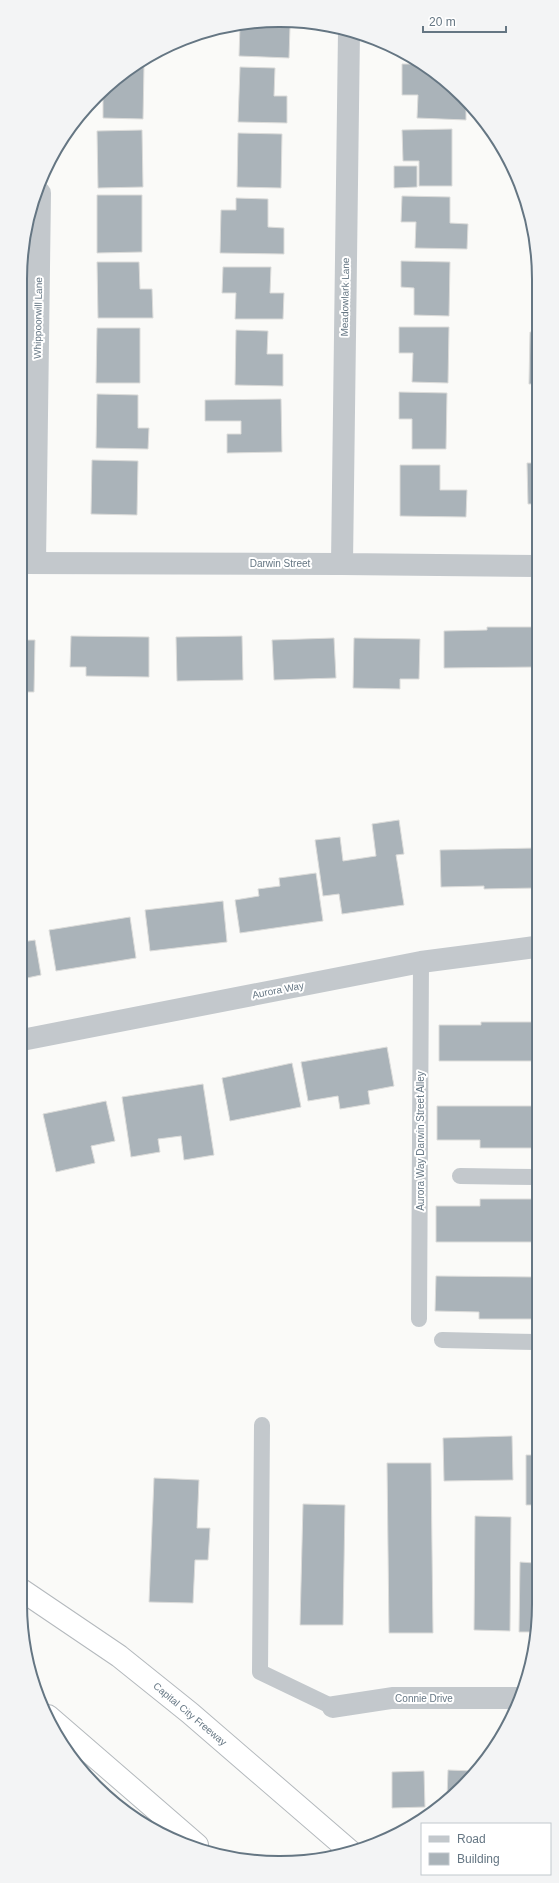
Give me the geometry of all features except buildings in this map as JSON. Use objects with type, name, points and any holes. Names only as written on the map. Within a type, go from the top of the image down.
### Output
[{"type":"highway","points":[[27,1582],[119,1656]]},
{"type":"highway","name":"Capital City Freeway","points":[[27,1594],[119,1656],[190,1713],[345,1847]]},
{"type":"highway","points":[[58,1725],[192,1841]]},
{"type":"street","name":"Meadowlark Lane","points":[[342,564],[349,37]]},
{"type":"street","name":"Whippoorwill Lane","points":[[29,563],[40,199]]},
{"type":"street","name":"Darwin Street","points":[[29,563],[532,566]]},
{"type":"street","name":"Aurora Way","points":[[27,1039],[421,962],[532,947]]},
{"type":"street","name":"Connie Drive","points":[[333,1707],[392,1698],[514,1698]]},
{"type":"lane","name":"Aurora Way Darwin Street Alley","points":[[419,1319],[421,962]]},
{"type":"lane","points":[[460,1176],[532,1177]]},
{"type":"lane","points":[[442,1340],[532,1342]]},
{"type":"lane","points":[[262,1425],[260,1672],[333,1707]]}]
